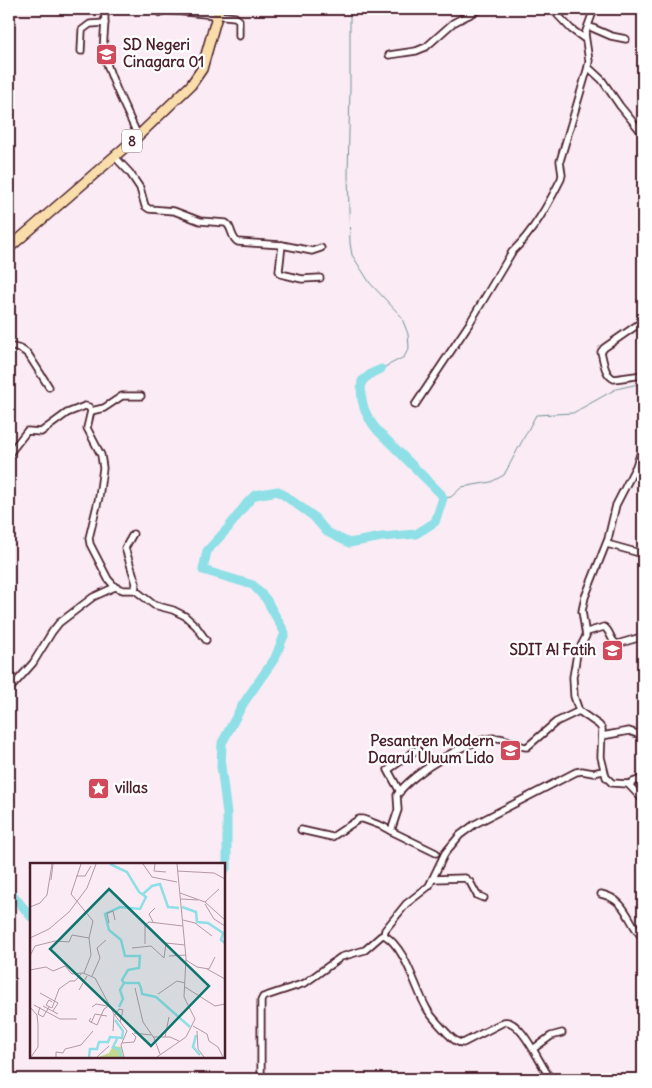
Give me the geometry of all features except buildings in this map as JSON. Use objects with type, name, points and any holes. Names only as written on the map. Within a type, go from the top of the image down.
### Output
[{"type":"highway","name":"8","points":[[9,248],[169,108],[196,79],[202,69],[218,12]]},
{"type":"street","points":[[104,9],[104,46],[107,62],[138,136]]},
{"type":"street","points":[[465,9],[469,15]]},
{"type":"street","points":[[390,55],[416,52],[426,48],[453,23],[480,9]]},
{"type":"street","points":[[552,9],[570,29],[585,39]]},
{"type":"street","points":[[415,405],[470,324],[512,252],[521,244],[552,197],[562,175],[560,161],[588,67],[585,39],[594,9]]},
{"type":"street","points":[[160,13],[162,10],[218,12],[238,19],[240,36]]},
{"type":"street","points":[[81,51],[82,30],[90,24],[105,23]]},
{"type":"street","points":[[588,26],[617,38],[626,39]]},
{"type":"street","points":[[588,67],[602,80],[643,134]]},
{"type":"street","points":[[114,156],[130,173],[140,188],[146,206],[149,209],[174,211],[200,221],[226,223],[230,227],[233,237],[238,242],[282,245],[309,251],[316,251],[321,248]]},
{"type":"street","points":[[282,245],[279,272],[281,274],[302,279],[320,278]]},
{"type":"street","points":[[643,321],[601,352],[606,373],[611,378],[643,375]]},
{"type":"street","points":[[9,346],[21,349],[28,354],[49,387]]},
{"type":"street","points":[[91,411],[104,408],[122,396],[141,396]]},
{"type":"street","points":[[9,454],[27,431],[41,432],[59,417],[79,408],[87,406],[91,411]]},
{"type":"street","points":[[91,411],[87,428],[101,455],[103,468],[99,497],[89,538],[90,544],[108,579],[115,587],[123,590],[135,590],[154,605],[174,610],[185,616],[196,626],[206,640]]},
{"type":"street","points":[[643,446],[642,456],[616,505],[607,544],[584,602],[583,621],[586,640],[577,654],[573,673],[574,693],[579,711],[599,724],[602,729],[600,751],[603,772],[606,777],[612,783],[628,784],[643,778]]},
{"type":"street","points":[[133,534],[125,549],[136,582],[135,590]]},
{"type":"street","points":[[607,544],[643,554]]},
{"type":"street","points":[[9,690],[33,663],[59,623],[93,597],[115,587]]},
{"type":"street","points":[[586,632],[604,627],[617,644],[638,638]]},
{"type":"street","points":[[391,831],[398,810],[396,798],[400,792],[434,763],[478,741],[500,738],[527,747],[556,722],[579,711]]},
{"type":"street","points":[[602,736],[630,731],[643,736]]},
{"type":"street","points":[[400,792],[388,770],[418,749]]},
{"type":"street","points":[[261,1079],[261,1001],[263,997],[305,983],[335,961],[365,950],[384,935],[385,930],[404,906],[425,890],[433,879],[448,849],[463,832],[576,772],[603,772]]},
{"type":"street","points":[[628,784],[643,800]]},
{"type":"street","points":[[301,830],[332,837],[354,821],[363,819],[436,853]]},
{"type":"street","points":[[433,879],[465,878],[471,883],[478,895],[484,898]]},
{"type":"street","points":[[601,894],[614,898],[619,902],[643,938]]},
{"type":"street","points":[[384,935],[395,945],[414,978],[427,1010],[456,1041],[463,1042],[507,1021],[515,1025],[551,1079]]},
{"type":"street","points":[[532,1049],[551,1036],[562,1033]]},
{"type":"waterway","points":[[350,9],[348,175],[352,255],[370,283],[401,316],[408,334],[409,348],[404,357],[381,369]]},
{"type":"waterway","points":[[225,869],[227,866],[227,814],[221,766],[222,743],[243,704],[275,658],[285,633],[266,599],[253,585],[203,570],[207,551],[255,495],[278,491],[313,516],[327,532],[349,543],[382,537],[416,534],[435,522],[443,498],[441,494],[378,431],[364,408],[361,395],[362,381],[381,369]]},
{"type":"waterway","points":[[443,498],[451,497],[462,487],[491,482],[504,475],[536,415],[573,413],[616,389],[643,383]]},
{"type":"waterway","points":[[9,890],[30,916]]},
{"type":"place","name":"SD Negeri Cinagara 01","points":[[107,54]]},
{"type":"place","name":"SDIT Al Fatih","points":[[612,650]]},
{"type":"place","name":"Pesantren Modern Daarul Uluum Lido","points":[[510,750]]},
{"type":"place","name":"villas","points":[[99,788]]}]
